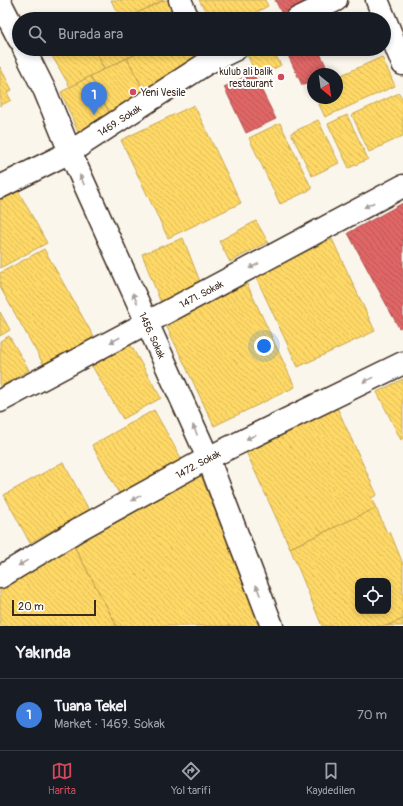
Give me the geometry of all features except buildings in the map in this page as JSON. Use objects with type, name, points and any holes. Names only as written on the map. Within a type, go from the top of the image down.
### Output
[{"type":"street","points":[[180,0],[185,12]]},
{"type":"street","points":[[311,12],[336,0]]},
{"type":"street","points":[[377,0],[382,12]]},
{"type":"street","points":[[0,2],[11,34]]},
{"type":"street","points":[[391,34],[403,64]]},
{"type":"street","name":"1456. Sokak","points":[[28,56],[45,91],[70,152],[146,324],[208,458],[272,626]]},
{"type":"street","name":"1469. Sokak","points":[[0,187],[70,152],[204,56]]},
{"type":"street","name":"1471. Sokak","points":[[0,401],[403,186]]},
{"type":"street","name":"1472. Sokak","points":[[0,577],[81,528],[208,458],[403,363]]},
{"type":"place","name":"kulub ali balik restaurant","points":[[281,77]]},
{"type":"place","name":"Yeni Vesile","points":[[133,92]]},
{"type":"place","name":"Tuana Tekel","points":[[94,115]]}]
